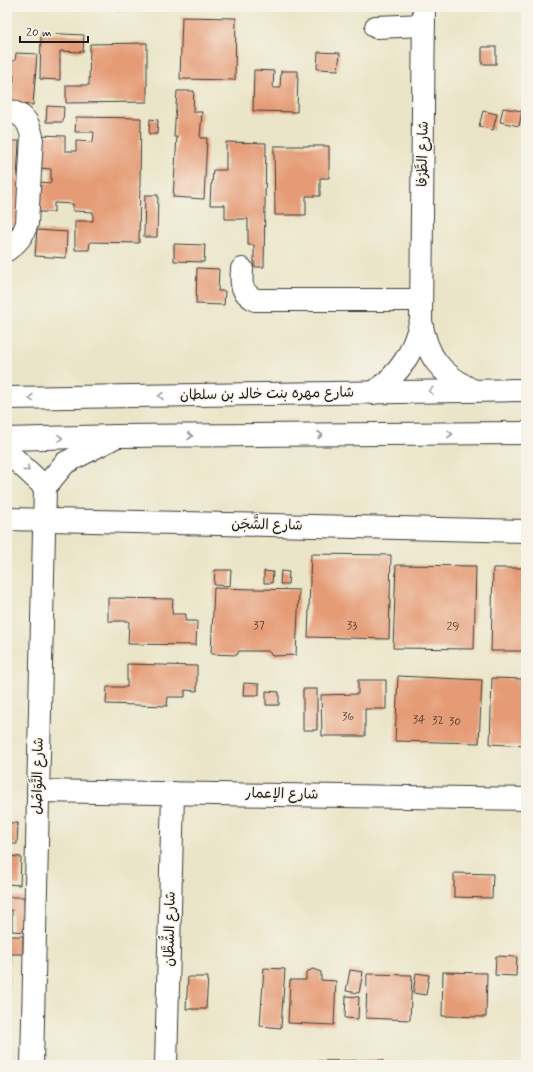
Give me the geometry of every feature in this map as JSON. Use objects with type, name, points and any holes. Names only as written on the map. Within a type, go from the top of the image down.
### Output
[{"type":"street","points":[[376,27],[424,16]]},
{"type":"street","name":"شارع الطَّرْفا","points":[[424,16],[421,310],[424,338],[431,355],[442,370],[456,382],[472,390]]},
{"type":"street","points":[[7,110],[16,112],[24,118],[30,127],[32,137],[27,223],[24,234],[17,243],[7,250]]},
{"type":"street","points":[[242,269],[242,287],[246,295],[255,300],[421,310]]},
{"type":"street","name":"شارع الطَّرْفا","points":[[373,393],[388,382],[400,369],[410,354],[417,338],[421,310]]},
{"type":"street","name":"شارع مهره بنت خالد بن سلطان","points":[[7,398],[526,390]]},
{"type":"street","points":[[7,439],[117,436],[526,433]]},
{"type":"street","points":[[7,453],[45,487],[65,463],[117,436]]},
{"type":"street","name":"شارع التَّوَاصُل","points":[[32,1065],[45,487]]},
{"type":"street","name":"شارع الشَّجَن","points":[[7,519],[526,530]]},
{"type":"street","name":"شارع الإعمار","points":[[38,791],[526,798]]},
{"type":"street","name":"شارع الشُّطَّان","points":[[166,1065],[173,793]]},
{"type":"building","points":[[119,7],[134,7],[134,10],[119,11]]},
{"type":"building","points":[[182,17],[236,18],[235,80],[180,79]]},
{"type":"building","points":[[41,33],[84,35],[83,52],[60,51],[60,80],[40,79]]},
{"type":"building","points":[[147,43],[147,102],[66,103],[66,85],[89,85],[90,44]]},
{"type":"building","points":[[482,47],[496,47],[496,64],[482,64]]},
{"type":"building","points":[[318,52],[340,53],[338,70],[317,69]]},
{"type":"building","points":[[16,53],[37,54],[33,105],[7,103],[7,83],[14,83],[14,75],[7,75],[7,61],[15,61]]},
{"type":"building","points":[[254,70],[274,71],[273,88],[280,88],[281,71],[298,71],[297,112],[253,111]]},
{"type":"building","points":[[177,91],[194,91],[193,112],[202,112],[200,138],[207,138],[204,199],[173,197],[177,137],[174,137]]},
{"type":"building","points":[[47,106],[64,107],[63,122],[46,122]]},
{"type":"building","points":[[503,108],[522,111],[519,126],[500,122]]},
{"type":"building","points":[[483,111],[497,114],[493,130],[479,126]]},
{"type":"building","points":[[76,117],[141,118],[139,243],[90,242],[89,250],[75,250],[75,221],[93,221],[93,212],[73,211],[73,204],[54,203],[54,212],[38,212],[39,182],[51,183],[51,169],[39,168],[39,135],[65,136],[65,151],[76,151],[76,141],[93,142],[94,132],[75,132]]},
{"type":"building","points":[[150,119],[158,120],[157,134],[149,134]]},
{"type":"building","points":[[7,141],[19,141],[17,178],[27,178],[17,227],[7,226]]},
{"type":"building","points":[[226,142],[266,143],[264,267],[254,267],[254,245],[248,245],[248,219],[225,219],[225,205],[210,205],[213,170],[226,170]]},
{"type":"building","points":[[274,146],[329,146],[329,178],[320,178],[320,196],[306,196],[306,215],[275,215]]},
{"type":"building","points":[[145,195],[158,195],[157,237],[144,237]]},
{"type":"building","points":[[37,230],[67,232],[66,258],[35,256]]},
{"type":"building","points":[[174,244],[205,245],[204,262],[174,261]]},
{"type":"building","points":[[197,268],[219,269],[218,291],[225,291],[224,305],[196,304]]},
{"type":"building","points":[[311,554],[391,555],[389,639],[308,637]]},
{"type":"building","points":[[396,565],[476,566],[474,649],[393,648]]},
{"type":"building","points":[[493,568],[526,568],[526,651],[491,651]]},
{"type":"building","points":[[215,570],[231,570],[230,586],[214,585]]},
{"type":"building","points":[[264,571],[273,572],[272,583],[264,583]]},
{"type":"building","points":[[281,571],[289,572],[288,584],[280,584]]},
{"type":"building","points":[[214,588],[299,590],[296,655],[273,656],[268,651],[239,651],[237,655],[211,654]]},
{"type":"building","points":[[108,598],[173,599],[172,614],[186,614],[185,621],[197,621],[196,645],[128,644],[129,621],[108,621]]},
{"type":"building","points":[[127,664],[197,666],[197,691],[185,690],[185,697],[168,697],[167,706],[106,704],[107,687],[127,687]]},
{"type":"building","points":[[398,676],[482,680],[479,743],[395,741]]},
{"type":"building","points":[[492,678],[526,679],[526,746],[490,744]]},
{"type":"building","points":[[358,680],[386,680],[386,709],[365,709],[365,736],[322,736],[321,695],[358,694]]},
{"type":"building","points":[[244,683],[259,684],[259,695],[243,695]]},
{"type":"building","points":[[303,689],[317,689],[317,730],[303,730]]},
{"type":"building","points":[[266,691],[279,692],[279,705],[266,705]]},
{"type":"building","points":[[7,823],[18,823],[17,844],[7,844]]},
{"type":"building","points":[[7,856],[21,857],[20,885],[7,884]]},
{"type":"building","points":[[454,873],[493,874],[492,898],[454,897]]},
{"type":"building","points":[[7,897],[24,897],[25,932],[12,931],[12,910],[7,910]]},
{"type":"building","points":[[7,936],[23,936],[23,954],[9,954],[9,1004],[7,1004]]},
{"type":"building","points":[[496,956],[517,957],[516,976],[495,975]]},
{"type":"building","points":[[264,968],[285,969],[281,1028],[260,1026]]},
{"type":"building","points":[[313,969],[321,972],[321,980],[336,981],[334,1025],[288,1023],[290,980],[306,980],[306,972]]},
{"type":"building","points":[[350,970],[363,972],[359,993],[346,991]]},
{"type":"building","points":[[443,972],[487,973],[486,1017],[442,1016]]},
{"type":"building","points":[[416,973],[429,975],[426,995],[413,993]]},
{"type":"building","points":[[367,974],[412,975],[410,1020],[366,1018]]},
{"type":"building","points":[[188,977],[208,977],[206,1009],[186,1009]]},
{"type":"building","points":[[346,996],[359,997],[358,1019],[345,1018]]},
{"type":"building","points":[[383,1060],[383,1065],[307,1065],[307,1061]]}]
